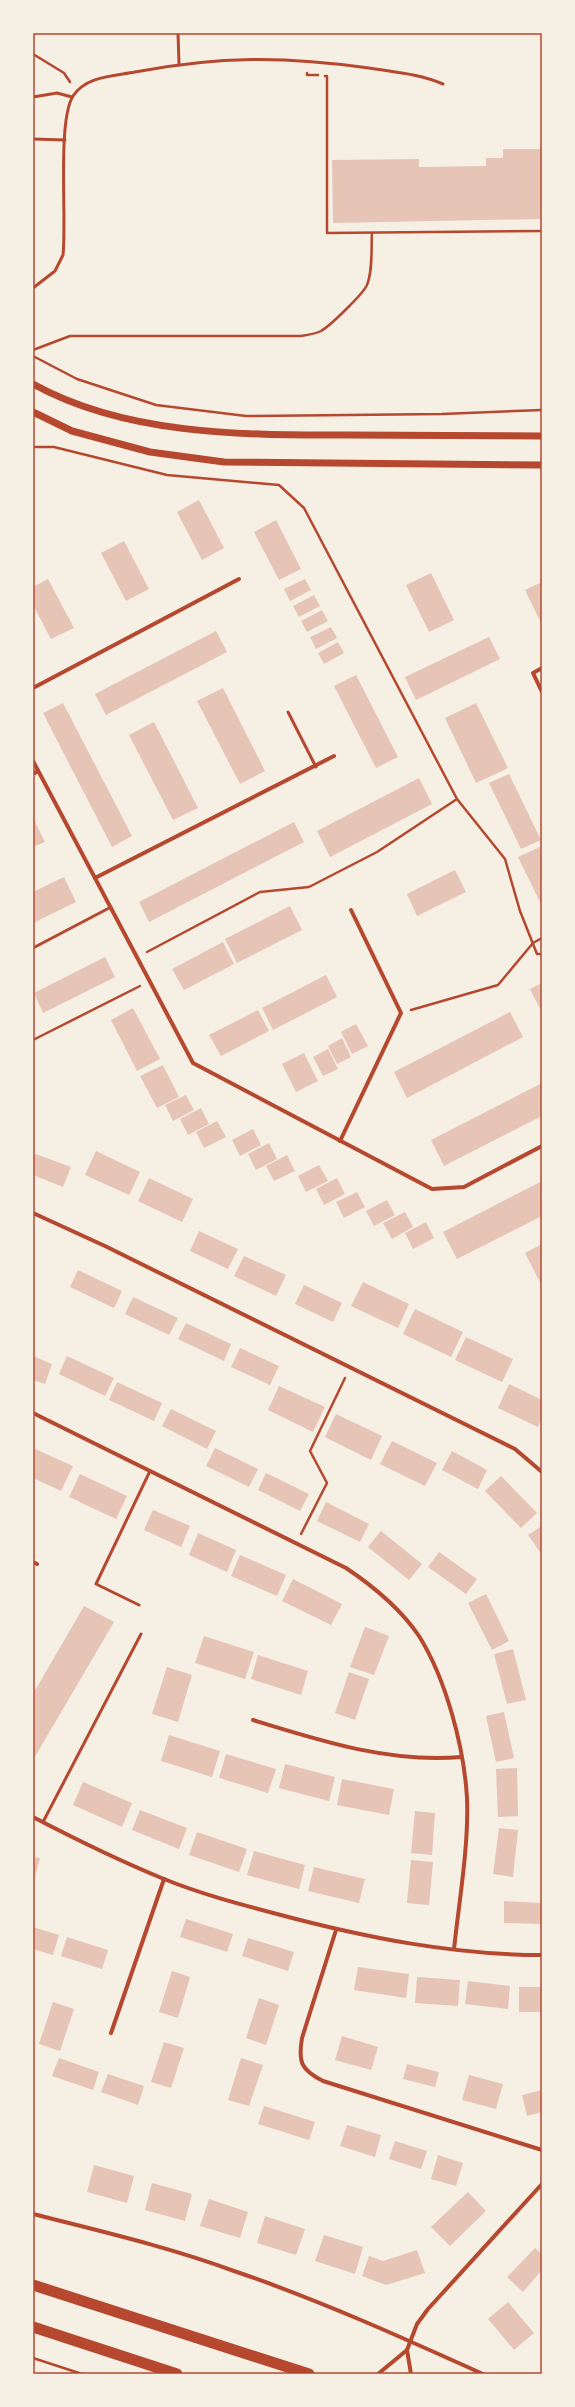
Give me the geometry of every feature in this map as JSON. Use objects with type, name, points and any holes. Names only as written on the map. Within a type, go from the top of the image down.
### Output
[{"type":"highway","points":[[33,2285],[309,2374]]},
{"type":"highway","points":[[33,2327],[177,2374]]},
{"type":"street","points":[[33,384],[78,405],[155,425],[227,434],[542,436]]},
{"type":"street","points":[[33,412],[72,431],[150,452],[224,462],[542,465]]},
{"type":"street","points":[[33,688],[239,579]]},
{"type":"street","points":[[542,668],[533,673],[542,692]]},
{"type":"street","points":[[95,878],[316,767],[334,756]]},
{"type":"street","points":[[33,761],[193,1063],[432,1189],[464,1187],[542,1146]]},
{"type":"street","points":[[33,774],[38,771]]},
{"type":"street","points":[[340,1141],[401,1013],[351,910]]},
{"type":"street","points":[[33,1214],[105,1246],[516,1449],[542,1472]]},
{"type":"street","points":[[33,1413],[346,1568],[368,1583],[398,1610],[419,1636],[437,1671],[447,1701],[461,1757],[467,1798],[467,1821],[454,1949]]},
{"type":"street","points":[[253,1720],[331,1744],[396,1757],[434,1760],[461,1757]]},
{"type":"street","points":[[33,1817],[164,1879],[220,1899],[336,1930],[454,1949],[542,1955]]},
{"type":"street","points":[[111,2033],[164,1879]]},
{"type":"street","points":[[336,1930],[302,2038],[300,2053],[301,2064],[309,2074],[323,2081],[542,2150]]},
{"type":"street","points":[[378,2374],[407,2350],[416,2324],[428,2309],[542,2184]]},
{"type":"street","points":[[33,2214],[125,2237],[233,2270],[303,2296],[483,2374]]},
{"type":"street","points":[[407,2350],[411,2374]]},
{"type":"lane","points":[[178,33],[179,64]]},
{"type":"lane","points":[[33,288],[55,272],[63,255],[65,140],[68,106],[72,98],[86,83],[179,64],[227,59],[306,60],[392,72],[431,79],[443,84]]},
{"type":"lane","points":[[33,97],[57,93],[72,98]]},
{"type":"lane","points":[[33,139],[65,140]]},
{"type":"lane","points":[[288,712],[316,767]]},
{"type":"lane","points":[[33,948],[111,907]]},
{"type":"lane","points":[[139,1605],[96,1584],[150,1471]]},
{"type":"lane","points":[[44,1822],[141,1634]]},
{"type":"path","points":[[33,54],[64,73],[71,83],[72,98]]},
{"type":"path","points":[[306,60],[307,75],[327,76],[327,233],[542,231]]},
{"type":"path","points":[[33,350],[70,336],[301,336],[312,334],[322,330],[359,296],[366,286],[370,274],[372,233]]},
{"type":"path","points":[[33,356],[77,379],[156,405],[246,416],[442,414],[542,410]]},
{"type":"path","points":[[33,447],[54,447],[167,475],[278,485],[304,508],[457,799],[505,859],[520,911],[537,954],[542,954]]},
{"type":"path","points":[[138,957],[260,892],[309,887],[377,852],[457,799]]},
{"type":"path","points":[[401,1013],[498,985],[533,943],[542,938]]},
{"type":"path","points":[[33,1040],[150,981]]},
{"type":"path","points":[[296,1543],[327,1483],[310,1451],[350,1367]]},
{"type":"path","points":[[33,2358],[82,2374]]},
{"type":"building","points":[[503,149],[542,149],[542,219],[333,223],[332,160],[419,159],[419,167],[486,166],[486,158],[503,158]]},
{"type":"building","points":[[199,500],[224,548],[202,560],[177,512]]},
{"type":"building","points":[[276,520],[301,569],[279,580],[254,532]]},
{"type":"building","points":[[124,541],[149,589],[126,601],[101,553]]},
{"type":"building","points":[[431,573],[454,620],[429,632],[406,585]]},
{"type":"building","points":[[48,579],[74,628],[51,639],[33,605],[33,587]]},
{"type":"building","points":[[305,579],[311,590],[290,601],[284,589]]},
{"type":"building","points":[[542,582],[542,625],[525,590]]},
{"type":"building","points":[[314,595],[320,606],[299,617],[293,606]]},
{"type":"building","points":[[322,610],[328,621],[307,632],[301,621]]},
{"type":"building","points":[[331,627],[337,638],[316,649],[310,637]]},
{"type":"building","points":[[216,631],[227,652],[106,715],[95,694]]},
{"type":"building","points":[[489,637],[500,659],[416,700],[405,677]]},
{"type":"building","points":[[338,642],[344,653],[324,664],[318,653]]},
{"type":"building","points":[[356,675],[398,757],[376,768],[334,686]]},
{"type":"building","points":[[223,688],[265,771],[240,784],[197,701]]},
{"type":"building","points":[[63,703],[132,836],[112,847],[43,713]]},
{"type":"building","points":[[476,703],[508,768],[476,783],[445,718]]},
{"type":"building","points":[[154,722],[198,808],[173,820],[129,735]]},
{"type":"building","points":[[509,774],[541,840],[521,849],[489,783]]},
{"type":"building","points":[[419,778],[432,804],[330,857],[317,831]]},
{"type":"building","points":[[33,818],[45,842],[33,847]]},
{"type":"building","points":[[294,822],[304,842],[149,922],[139,902]]},
{"type":"building","points":[[542,846],[542,906],[518,857]]},
{"type":"building","points":[[455,870],[466,892],[417,916],[407,894]]},
{"type":"building","points":[[64,877],[76,902],[33,923],[33,892]]},
{"type":"building","points":[[290,906],[302,930],[237,963],[225,939]]},
{"type":"building","points":[[223,942],[234,964],[184,990],[172,969]]},
{"type":"building","points":[[105,957],[115,977],[43,1013],[34,993]]},
{"type":"building","points":[[326,975],[337,997],[273,1030],[262,1008]]},
{"type":"building","points":[[542,983],[542,1013],[530,989]]},
{"type":"building","points":[[133,1008],[160,1059],[137,1071],[111,1020]]},
{"type":"building","points":[[258,1010],[269,1031],[221,1056],[209,1035]]},
{"type":"building","points":[[510,1012],[523,1037],[407,1098],[394,1072]]},
{"type":"building","points":[[356,1024],[368,1046],[352,1054],[341,1032]]},
{"type":"building","points":[[342,1038],[351,1057],[337,1064],[328,1046]]},
{"type":"building","points":[[328,1049],[338,1069],[323,1076],[313,1057]]},
{"type":"building","points":[[304,1053],[318,1081],[296,1092],[282,1064]]},
{"type":"building","points":[[163,1065],[179,1097],[157,1108],[140,1076]]},
{"type":"building","points":[[542,1083],[542,1116],[444,1166],[431,1140]]},
{"type":"building","points":[[186,1095],[194,1110],[173,1121],[165,1105]]},
{"type":"building","points":[[201,1108],[209,1124],[188,1135],[180,1119]]},
{"type":"building","points":[[217,1121],[226,1137],[204,1148],[196,1132]]},
{"type":"building","points":[[253,1129],[261,1145],[240,1156],[232,1140]]},
{"type":"building","points":[[269,1143],[277,1159],[256,1170],[248,1154]]},
{"type":"building","points":[[96,1151],[140,1172],[129,1195],[85,1175]]},
{"type":"building","points":[[33,1153],[71,1167],[63,1187],[33,1175]]},
{"type":"building","points":[[287,1155],[295,1171],[274,1181],[266,1166]]},
{"type":"building","points":[[319,1165],[328,1181],[306,1192],[298,1176]]},
{"type":"building","points":[[149,1178],[193,1199],[182,1222],[138,1201]]},
{"type":"building","points":[[337,1178],[345,1194],[324,1205],[316,1189]]},
{"type":"building","points":[[542,1181],[542,1216],[457,1259],[443,1232]]},
{"type":"building","points":[[357,1192],[365,1207],[344,1218],[336,1202]]},
{"type":"building","points":[[387,1200],[395,1215],[374,1226],[366,1211]]},
{"type":"building","points":[[405,1212],[413,1227],[392,1239],[383,1223]]},
{"type":"building","points":[[426,1222],[434,1238],[413,1249],[405,1233]]},
{"type":"building","points":[[199,1231],[238,1249],[228,1269],[190,1251]]},
{"type":"building","points":[[542,1244],[542,1286],[525,1253]]},
{"type":"building","points":[[244,1256],[286,1275],[276,1296],[234,1276]]},
{"type":"building","points":[[78,1270],[122,1291],[114,1308],[70,1287]]},
{"type":"building","points":[[363,1282],[409,1304],[398,1328],[351,1306]]},
{"type":"building","points":[[304,1285],[342,1303],[333,1322],[295,1304]]},
{"type":"building","points":[[133,1297],[178,1318],[169,1335],[125,1314]]},
{"type":"building","points":[[415,1309],[463,1332],[451,1357],[403,1334]]},
{"type":"building","points":[[186,1323],[231,1344],[224,1361],[178,1339]]},
{"type":"building","points":[[466,1337],[513,1359],[502,1382],[455,1360]]},
{"type":"building","points":[[240,1348],[279,1366],[270,1385],[231,1367]]},
{"type":"building","points":[[33,1356],[52,1364],[45,1384],[33,1380]]},
{"type":"building","points":[[67,1356],[114,1378],[105,1396],[59,1374]]},
{"type":"building","points":[[117,1382],[162,1403],[154,1421],[109,1400]]},
{"type":"building","points":[[509,1384],[542,1400],[542,1418],[538,1427],[498,1408]]},
{"type":"building","points":[[279,1386],[325,1407],[313,1432],[268,1410]]},
{"type":"building","points":[[171,1409],[216,1431],[207,1449],[162,1426]]},
{"type":"building","points":[[336,1414],[382,1436],[371,1460],[325,1437]]},
{"type":"building","points":[[392,1441],[437,1463],[425,1486],[380,1464]]},
{"type":"building","points":[[33,1448],[73,1466],[61,1491],[33,1478]]},
{"type":"building","points":[[215,1448],[258,1469],[249,1487],[206,1466]]},
{"type":"building","points":[[452,1451],[487,1470],[478,1489],[442,1470]]},
{"type":"building","points":[[266,1473],[309,1494],[300,1511],[258,1490]]},
{"type":"building","points":[[80,1474],[127,1496],[116,1519],[69,1497]]},
{"type":"building","points":[[501,1476],[537,1513],[521,1528],[485,1491]]},
{"type":"building","points":[[326,1502],[369,1524],[360,1542],[317,1521]]},
{"type":"building","points":[[153,1510],[190,1526],[181,1547],[144,1530]]},
{"type":"building","points":[[542,1526],[542,1555],[528,1535]]},
{"type":"building","points":[[381,1531],[422,1564],[409,1580],[368,1547]]},
{"type":"building","points":[[198,1533],[236,1550],[227,1572],[189,1555]]},
{"type":"building","points":[[439,1552],[477,1579],[466,1594],[428,1567]]},
{"type":"building","points":[[240,1555],[286,1575],[277,1596],[231,1576]]},
{"type":"building","points":[[293,1579],[342,1604],[331,1625],[282,1601]]},
{"type":"building","points":[[486,1594],[509,1641],[492,1650],[468,1603]]},
{"type":"building","points":[[84,1606],[114,1622],[33,1760],[33,1694]]},
{"type":"building","points":[[365,1627],[389,1636],[374,1675],[350,1667]]},
{"type":"building","points":[[204,1636],[254,1652],[245,1679],[195,1663]]},
{"type":"building","points":[[513,1649],[526,1700],[507,1704],[494,1654]]},
{"type":"building","points":[[258,1655],[308,1671],[301,1695],[251,1679]]},
{"type":"building","points":[[167,1667],[192,1675],[178,1722],[152,1714]]},
{"type":"building","points":[[349,1672],[369,1679],[355,1720],[335,1713]]},
{"type":"building","points":[[504,1712],[514,1758],[496,1762],[486,1716]]},
{"type":"building","points":[[169,1735],[220,1751],[212,1777],[161,1761]]},
{"type":"building","points":[[226,1754],[276,1769],[268,1793],[219,1778]]},
{"type":"building","points":[[285,1764],[335,1777],[329,1801],[279,1788]]},
{"type":"building","points":[[517,1768],[518,1816],[498,1817],[496,1769]]},
{"type":"building","points":[[342,1779],[394,1789],[389,1815],[337,1805]]},
{"type":"building","points":[[83,1782],[132,1803],[122,1827],[73,1805]]},
{"type":"building","points":[[140,1810],[187,1828],[179,1849],[132,1830]]},
{"type":"building","points":[[415,1811],[435,1813],[432,1855],[411,1853]]},
{"type":"building","points":[[499,1828],[518,1830],[513,1877],[493,1874]]},
{"type":"building","points":[[197,1832],[247,1849],[239,1872],[189,1855]]},
{"type":"building","points":[[254,1851],[305,1865],[299,1889],[247,1875]]},
{"type":"building","points":[[33,1857],[40,1858],[34,1881],[33,1881]]},
{"type":"building","points":[[411,1860],[433,1862],[429,1905],[407,1903]]},
{"type":"building","points":[[314,1867],[365,1879],[359,1903],[308,1891]]},
{"type":"building","points":[[504,1901],[542,1903],[542,1924],[504,1923]]},
{"type":"building","points":[[186,1919],[233,1934],[227,1952],[180,1937]]},
{"type":"building","points":[[33,1927],[59,1935],[53,1955],[33,1949]]},
{"type":"building","points":[[67,1937],[108,1950],[102,1969],[61,1956]]},
{"type":"building","points":[[248,1938],[294,1952],[288,1971],[242,1956]]},
{"type":"building","points":[[358,1967],[409,1974],[406,1998],[354,1990]]},
{"type":"building","points":[[172,1971],[190,1977],[178,2018],[159,2012]]},
{"type":"building","points":[[417,1977],[460,1980],[458,2006],[415,2003]]},
{"type":"building","points":[[468,1981],[510,1986],[508,2009],[465,2004]]},
{"type":"building","points":[[519,1987],[542,1987],[542,2012],[519,2012]]},
{"type":"building","points":[[259,1998],[279,2005],[266,2045],[246,2038]]},
{"type":"building","points":[[53,2002],[74,2009],[60,2051],[39,2044]]},
{"type":"building","points":[[342,2036],[378,2047],[371,2070],[335,2060]]},
{"type":"building","points":[[164,2042],[184,2048],[171,2088],[151,2082]]},
{"type":"building","points":[[59,2058],[99,2072],[93,2090],[52,2076]]},
{"type":"building","points":[[241,2058],[263,2065],[249,2106],[228,2100]]},
{"type":"building","points":[[407,2064],[439,2072],[435,2087],[403,2079]]},
{"type":"building","points":[[108,2074],[144,2086],[138,2105],[101,2092]]},
{"type":"building","points":[[469,2075],[503,2084],[496,2109],[462,2100]]},
{"type":"building","points":[[542,2090],[542,2112],[527,2116],[522,2095]]},
{"type":"building","points":[[264,2106],[315,2122],[309,2140],[258,2124]]},
{"type":"building","points":[[347,2125],[381,2135],[375,2157],[340,2146]]},
{"type":"building","points":[[395,2141],[427,2151],[421,2169],[389,2159]]},
{"type":"building","points":[[438,2155],[463,2163],[456,2186],[431,2179]]},
{"type":"building","points":[[94,2165],[134,2176],[127,2203],[87,2192]]},
{"type":"building","points":[[152,2183],[192,2194],[185,2221],[145,2210]]},
{"type":"building","points":[[468,2192],[486,2211],[450,2246],[431,2227]]},
{"type":"building","points":[[209,2199],[248,2212],[240,2238],[200,2226]]},
{"type":"building","points":[[265,2216],[305,2229],[296,2255],[257,2243]]},
{"type":"building","points":[[324,2235],[363,2247],[355,2274],[315,2261]]},
{"type":"building","points":[[535,2248],[542,2254],[542,2270],[523,2292],[507,2277]]},
{"type":"building","points":[[417,2250],[425,2273],[386,2285],[362,2276],[369,2256],[383,2261]]},
{"type":"building","points":[[508,2302],[534,2333],[514,2350],[488,2319]]}]
